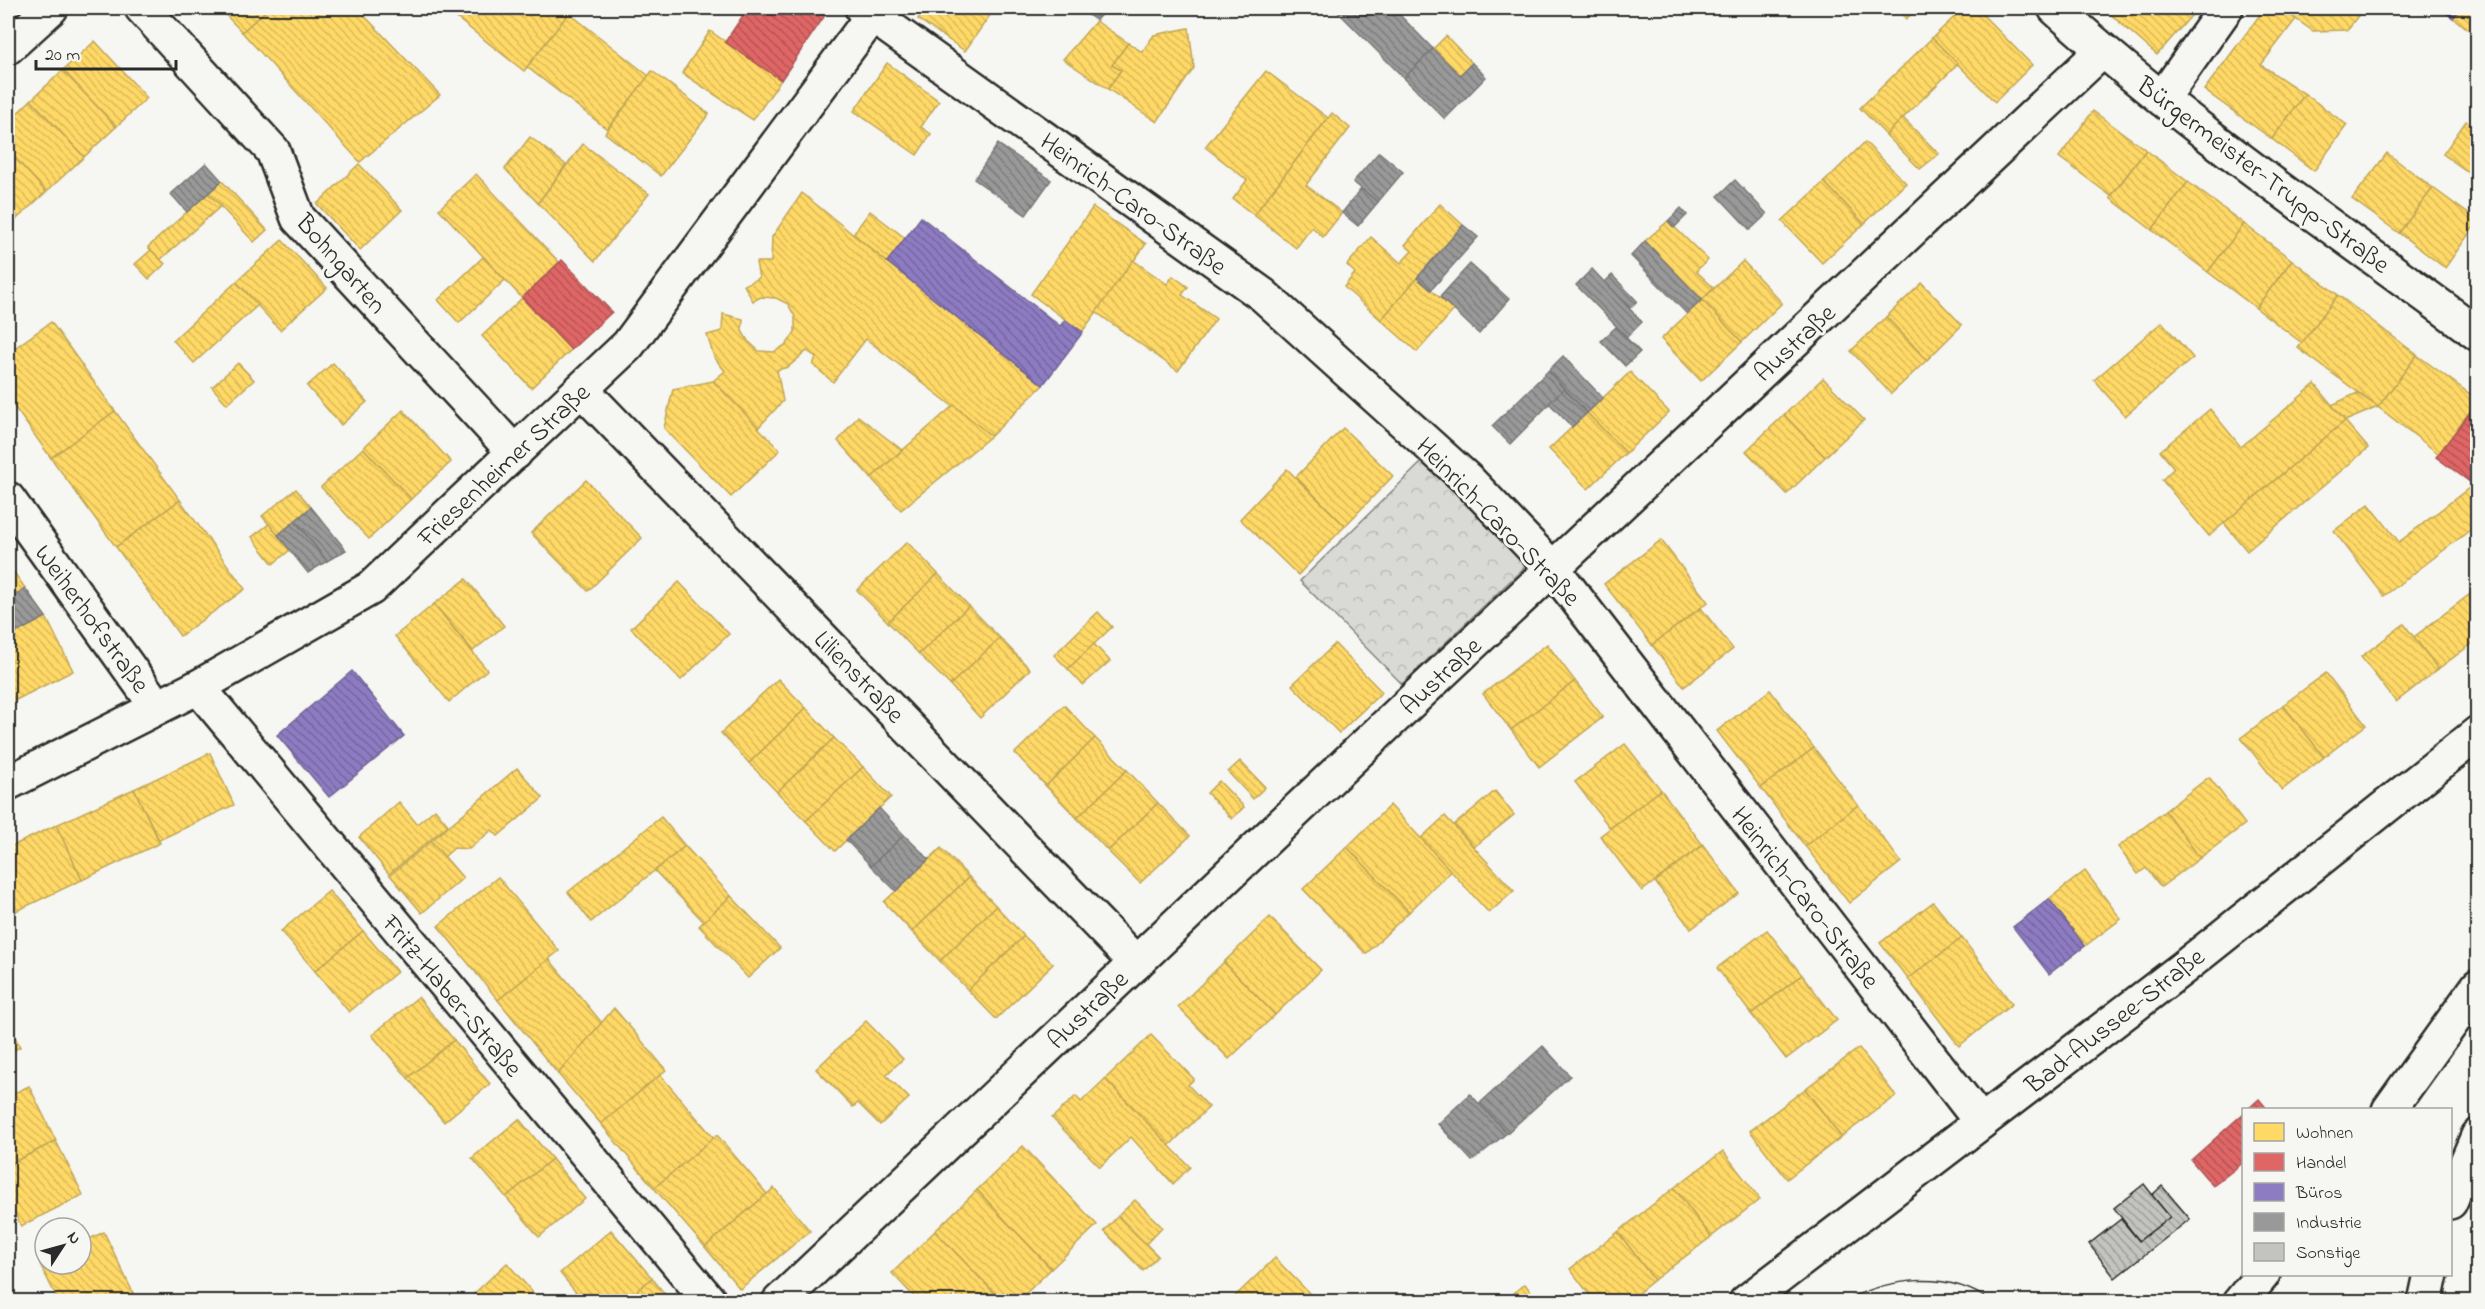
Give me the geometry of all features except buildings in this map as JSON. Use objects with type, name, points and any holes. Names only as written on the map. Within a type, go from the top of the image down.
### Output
[{"type":"main road","points":[[8,47],[51,8]]},
{"type":"main road","name":"Bohngarten","points":[[142,8],[273,151],[298,218],[515,453]]},
{"type":"main road","name":"Bürgermeister-Trupp-Straße","points":[[2055,8],[2102,51],[2162,99],[2478,334]]},
{"type":"main road","points":[[2162,99],[2226,8]]},
{"type":"main road","name":"Friesenheimer Straße","points":[[8,783],[198,687],[371,588],[628,345],[871,10]]},
{"type":"main road","name":"Heinrich-Caro-Straße","points":[[871,10],[1263,295],[1468,480],[1554,570],[1981,1122]]},
{"type":"main road","name":"Austraße","points":[[779,1302],[2102,51]]},
{"type":"main road","name":"Lilienstraße","points":[[582,390],[1136,963]]},
{"type":"main road","name":"Weiherhofstraße","points":[[8,499],[158,707]]},
{"type":"main road","name":"Fritz-Haber-Straße","points":[[198,687],[710,1302]]},
{"type":"main road","name":"Bad-Aussee-Straße","points":[[1746,1302],[2183,968],[2478,733]]},
{"type":"main road","points":[[2390,1108],[2478,986]]},
{"type":"main road","points":[[2452,1200],[2478,1136]]},
{"type":"main road","points":[[2240,1302],[2262,1276]]},
{"type":"main road","points":[[2426,1302],[2431,1276]]},
{"type":"green space","points":[[1424,460],[1529,563],[1402,684],[1300,581]]},
{"type":"tram line","points":[[1842,1302],[1879,1287],[1917,1281],[1937,1281],[1956,1285],[1992,1302]]}]
